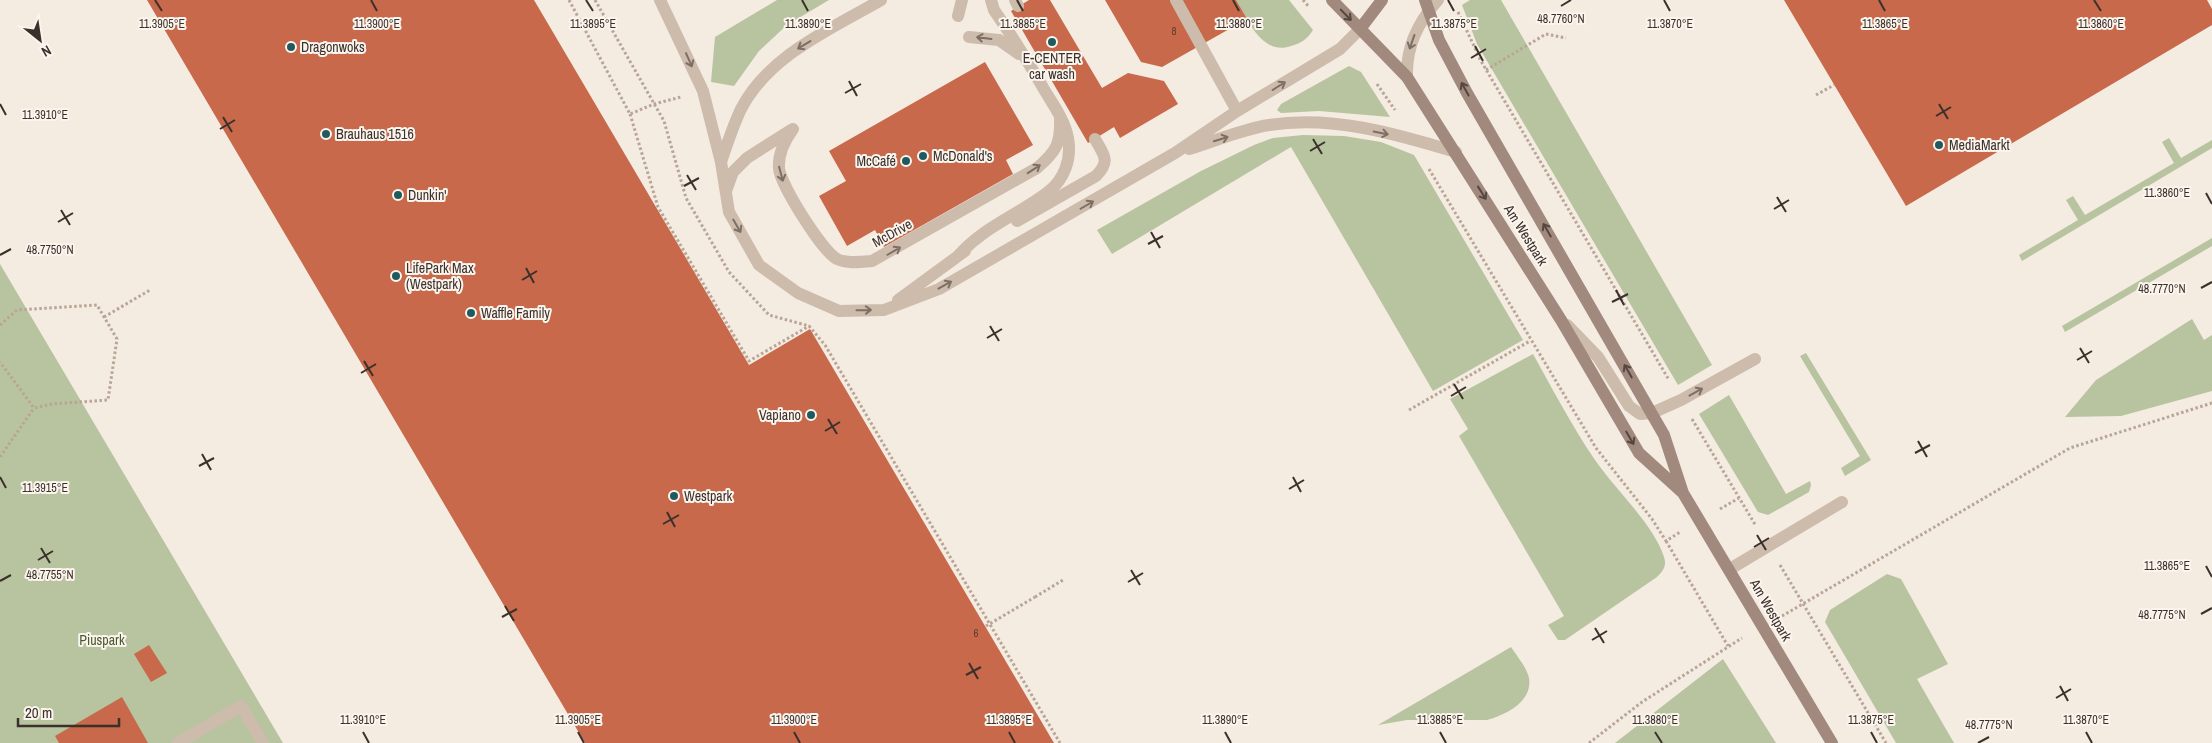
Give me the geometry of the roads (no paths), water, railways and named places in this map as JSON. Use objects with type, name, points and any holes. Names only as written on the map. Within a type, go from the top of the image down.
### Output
[{"type":"main road","name":"Am Westpark","points":[[1332,0],[1407,77],[1561,320],[1639,453],[1683,493]]},
{"type":"main road","points":[[1360,29],[1382,0]]},
{"type":"main road","name":"Am Westpark","points":[[1426,6],[1439,40],[1468,93],[1664,435],[1683,493],[1832,743]]},
{"type":"lane","points":[[660,0],[703,91],[721,162],[729,212],[760,265],[798,293],[839,310],[884,310],[938,289],[1175,153],[1238,111],[1340,49],[1360,29]]},
{"type":"lane","points":[[847,20],[867,0]]},
{"type":"lane","points":[[721,162],[742,108],[765,76],[798,48],[881,0]]},
{"type":"lane","points":[[958,16],[962,0]]},
{"type":"lane","points":[[1176,0],[1238,111]]},
{"type":"lane","points":[[1407,77],[1406,61],[1410,44],[1426,6],[1438,0]]},
{"type":"lane","points":[[958,256],[970,242],[986,230],[1047,193],[1060,181],[1066,168],[1068,140],[1060,117],[991,3]]},
{"type":"lane","points":[[969,37],[998,40],[1027,60]]},
{"type":"lane","name":"McDrive","points":[[726,192],[733,172],[747,158],[793,129],[786,139],[779,161],[782,180],[826,250],[838,259],[855,262],[872,261],[885,256],[1037,168],[1056,149],[1060,139],[1060,117]]},
{"type":"lane","points":[[1175,153],[1269,124],[1327,122],[1411,138],[1456,152]]},
{"type":"lane","points":[[884,310],[958,256],[1096,176],[1104,168],[1105,157],[1095,139]]},
{"type":"lane","points":[[1561,320],[1598,357],[1629,406],[1640,414],[1652,413],[1681,400],[1755,359]]},
{"type":"lane","points":[[1730,569],[1842,502]]},
{"type":"lane","points":[[178,743],[241,706],[263,743]]},
{"type":"place","name":"E-CENTER car wash","points":[[1052,42]]},
{"type":"place","name":"Dragonwoks","points":[[291,47]]},
{"type":"place","name":"Brauhaus 1516","points":[[326,134]]},
{"type":"place","name":"MediaMarkt","points":[[1939,145]]},
{"type":"place","name":"McDonald's","points":[[923,156]]},
{"type":"place","name":"McCafé","points":[[906,161]]},
{"type":"place","name":"Dunkin'","points":[[398,195]]},
{"type":"place","name":"LifePark Max (Westpark)","points":[[396,276]]},
{"type":"place","name":"Waffle Family","points":[[471,313]]},
{"type":"place","name":"Vapiano","points":[[811,415]]},
{"type":"place","name":"Westpark","points":[[674,496]]},
{"type":"park label","name":"Piuspark","points":[[102,640]]}]
